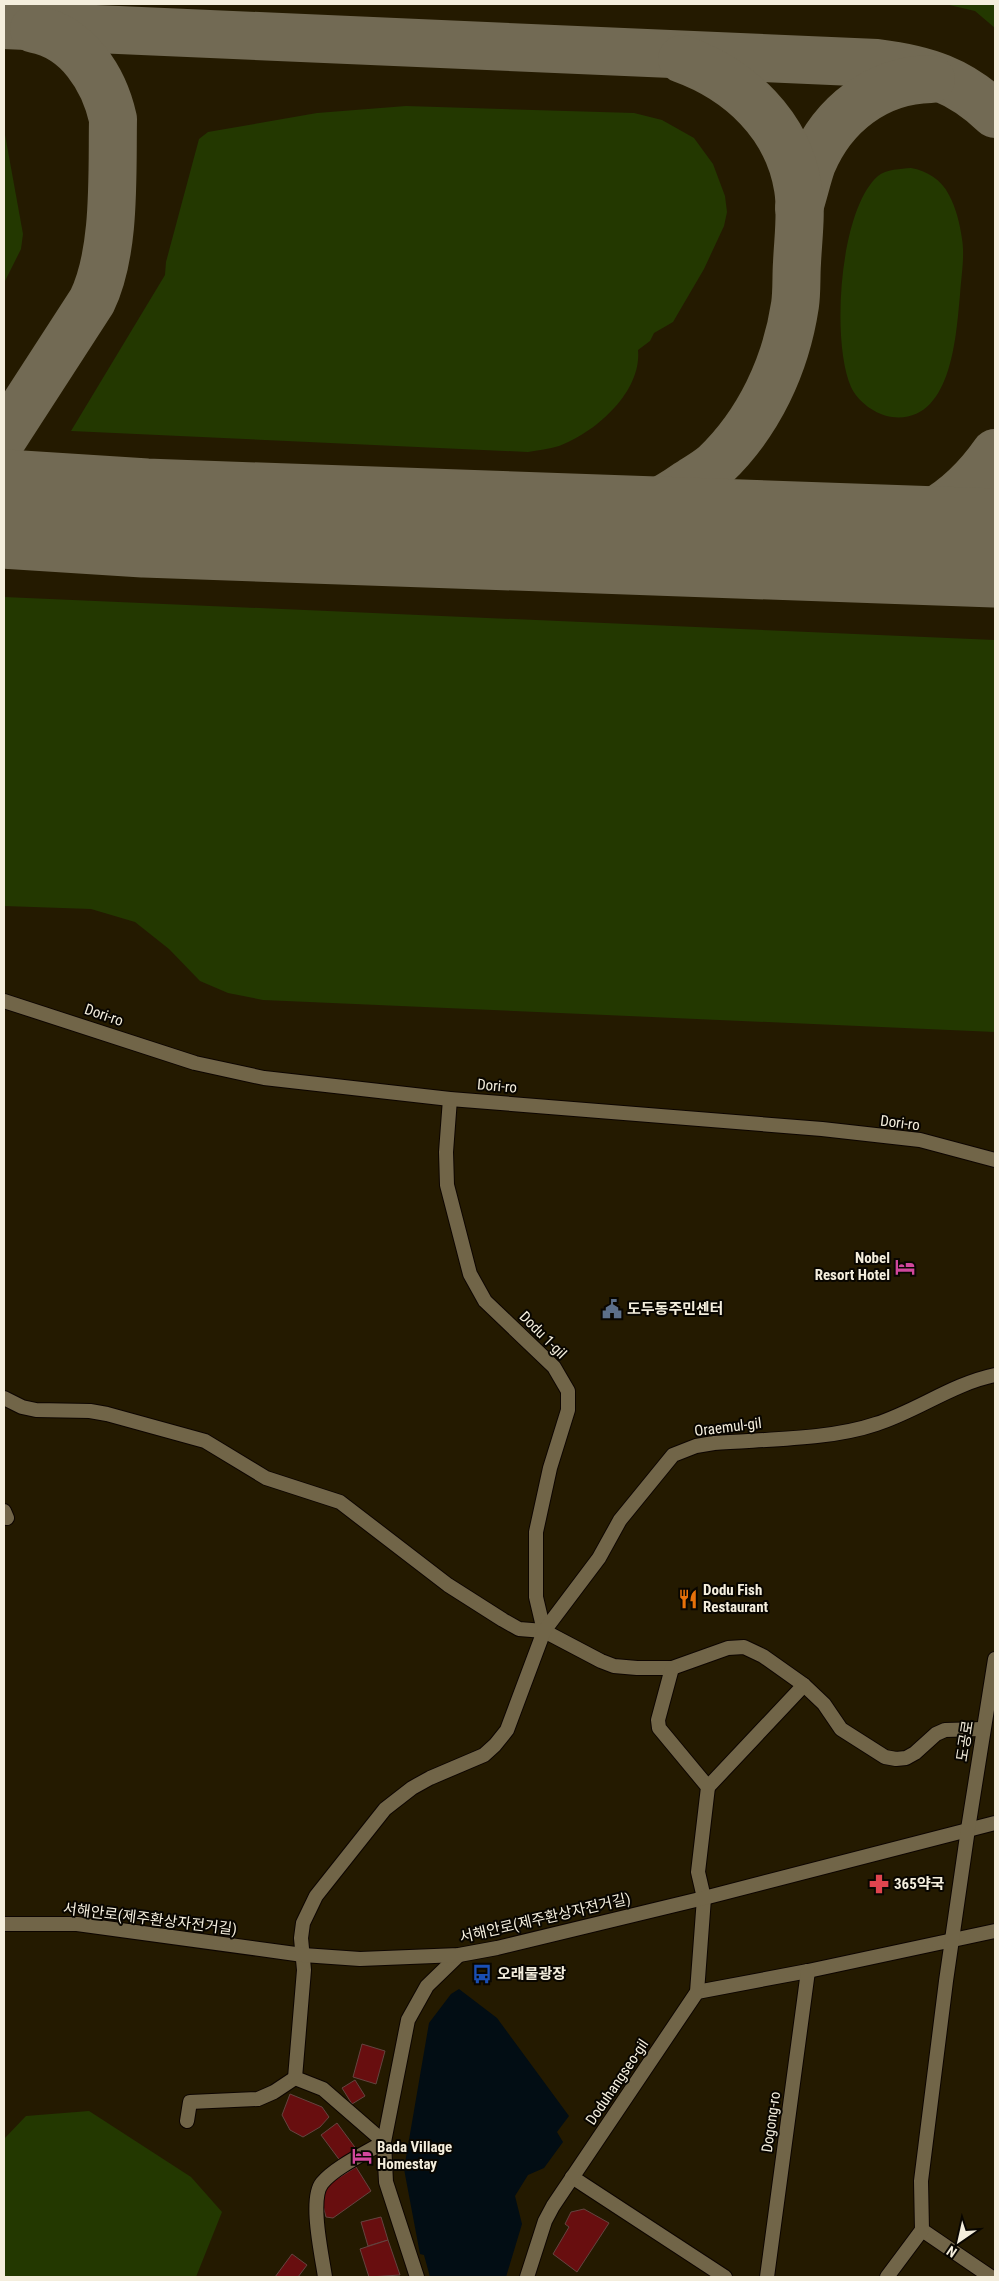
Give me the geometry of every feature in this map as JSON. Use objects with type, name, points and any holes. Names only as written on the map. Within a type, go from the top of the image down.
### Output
[{"type":"street","name":"Dori-ro","points":[[4,1001],[195,1063],[264,1078],[450,1099],[822,1129],[920,1140],[995,1160]]},
{"type":"street","name":"Dodu 1-gil","points":[[450,1099],[446,1152],[447,1185],[470,1274],[486,1301],[554,1367],[568,1391],[568,1410],[550,1468],[536,1532],[536,1597],[544,1631]]},
{"type":"street","name":"Oraemul-gil","points":[[295,2078],[304,1970],[300,1938],[307,1911],[316,1896],[385,1809],[397,1798],[430,1778],[484,1754],[506,1730],[544,1631],[599,1558],[631,1505],[673,1455],[696,1446],[714,1443],[855,1431],[878,1424],[971,1380],[995,1375]]},
{"type":"street","points":[[4,1398],[22,1407]]},
{"type":"street","points":[[4,1411],[22,1407],[107,1414],[205,1441],[266,1478],[340,1502],[448,1585],[519,1629],[544,1631],[614,1666],[672,1668],[736,1646],[763,1656],[804,1684],[824,1704],[841,1729],[885,1756],[896,1760],[906,1758],[915,1753],[936,1734],[945,1730],[984,1729]]},
{"type":"street","name":"도공로","points":[[968,1829],[995,1659]]},
{"type":"street","points":[[672,1668],[658,1720],[659,1728],[708,1787],[804,1684]]},
{"type":"street","name":"Doduhangseo-gil","points":[[527,2277],[545,2221],[572,2177],[697,1992],[704,1898],[698,1872],[708,1787]]},
{"type":"street","name":"서해안로(제주환상자전거길)","points":[[4,1924],[77,1924],[303,1955],[360,1959],[459,1954],[497,1948],[704,1898],[995,1823]]},
{"type":"street","points":[[887,2277],[922,2230],[921,2182],[968,1829]]},
{"type":"street","points":[[697,1992],[808,1971],[995,1931]]},
{"type":"street","points":[[417,2277],[386,2182],[384,2142],[408,2020],[427,1986],[459,1954]]},
{"type":"street","name":"Dogong-ro","points":[[767,2277],[808,1971]]},
{"type":"street","points":[[187,2121],[190,2102],[258,2099],[274,2092],[295,2078],[323,2089],[384,2142]]},
{"type":"street","points":[[324,2277],[316,2198],[321,2184],[332,2174],[384,2142]]},
{"type":"street","points":[[572,2177],[725,2277]]},
{"type":"street","points":[[922,2230],[991,2277]]},
{"type":"green space","points":[[945,4],[995,4],[995,28],[975,11]]},
{"type":"green space","points":[[406,106],[634,113],[662,120],[694,138],[713,164],[725,196],[727,212],[724,226],[704,269],[673,322],[654,333],[650,341],[638,350],[637,366],[632,381],[614,409],[601,421],[573,440],[559,446],[528,452],[71,431],[165,275],[166,262],[199,139],[208,132],[317,113]]},
{"type":"green space","points":[[4,129],[23,234],[21,249],[4,283]]},
{"type":"green space","points":[[911,168],[923,171],[938,180],[946,189],[956,211],[960,228],[963,246],[962,267],[953,353],[939,392],[927,407],[912,415],[892,417],[880,414],[868,407],[858,398],[851,387],[841,340],[842,277],[847,246],[855,217],[865,193],[881,174]]},
{"type":"green space","points":[[4,597],[995,640],[995,1032],[263,1000],[228,993],[200,981],[169,949],[135,922],[91,909],[4,906]]},
{"type":"green space","points":[[89,2111],[191,2177],[222,2212],[196,2277],[4,2277],[4,2139],[26,2116]]},
{"type":"shaded area","points":[[459,1989],[497,2018],[569,2116],[557,2132],[563,2142],[544,2168],[528,2175],[515,2196],[522,2224],[506,2277],[430,2277],[424,2255],[420,2254],[404,2169],[429,2023],[451,1994]]},
{"type":"building","points":[[362,2044],[385,2051],[376,2084],[353,2077]]},
{"type":"building","points":[[355,2080],[365,2096],[352,2104],[342,2088]]},
{"type":"building","points":[[290,2094],[322,2107],[329,2117],[320,2127],[303,2137],[290,2130],[282,2115]]},
{"type":"building","points":[[337,2123],[357,2150],[341,2162],[321,2135]]},
{"type":"building","points":[[356,2167],[371,2191],[333,2218],[326,2217],[321,2198],[324,2187]]},
{"type":"building","points":[[584,2209],[609,2223],[577,2272],[553,2254],[569,2227],[565,2224],[571,2212]]},
{"type":"building","points":[[381,2217],[388,2240],[368,2246],[361,2222]]},
{"type":"building","points":[[388,2240],[400,2275],[369,2277],[360,2249]]},
{"type":"building","points":[[292,2254],[307,2265],[298,2277],[275,2277]]},
{"type":"taxiway","points":[[4,25],[877,63],[911,69],[941,78],[969,93],[995,114]]},
{"type":"taxiway","points":[[4,437],[92,301],[100,281],[105,260],[111,212],[113,119],[103,89],[96,75],[76,50],[64,41],[34,29]]},
{"type":"taxiway","points":[[523,532],[589,525],[628,515],[667,497],[709,470],[731,449],[757,412],[768,392],[785,349],[796,300],[800,206],[793,165],[784,144],[772,125],[742,92],[723,79],[682,59]]},
{"type":"taxiway","points":[[799,208],[812,164],[821,146],[845,115],[875,93],[911,81],[931,79]]},
{"type":"taxiway","points":[[848,542],[893,529],[931,513],[964,489],[980,473],[995,453]]},
{"type":"runway","points":[[4,509],[145,518],[995,548]]},
{"type":"place","name":"Nobel Resort Hotel","points":[[905,1267]]},
{"type":"place","name":"도두동주민센터","points":[[612,1309]]},
{"type":"place","name":"Dodu Fish Restaurant","points":[[688,1599]]},
{"type":"place","name":"365약국","points":[[879,1884]]},
{"type":"place","name":"오래물광장","points":[[482,1974]]},
{"type":"place","name":"Bada Village Homestay","points":[[362,2156]]}]
